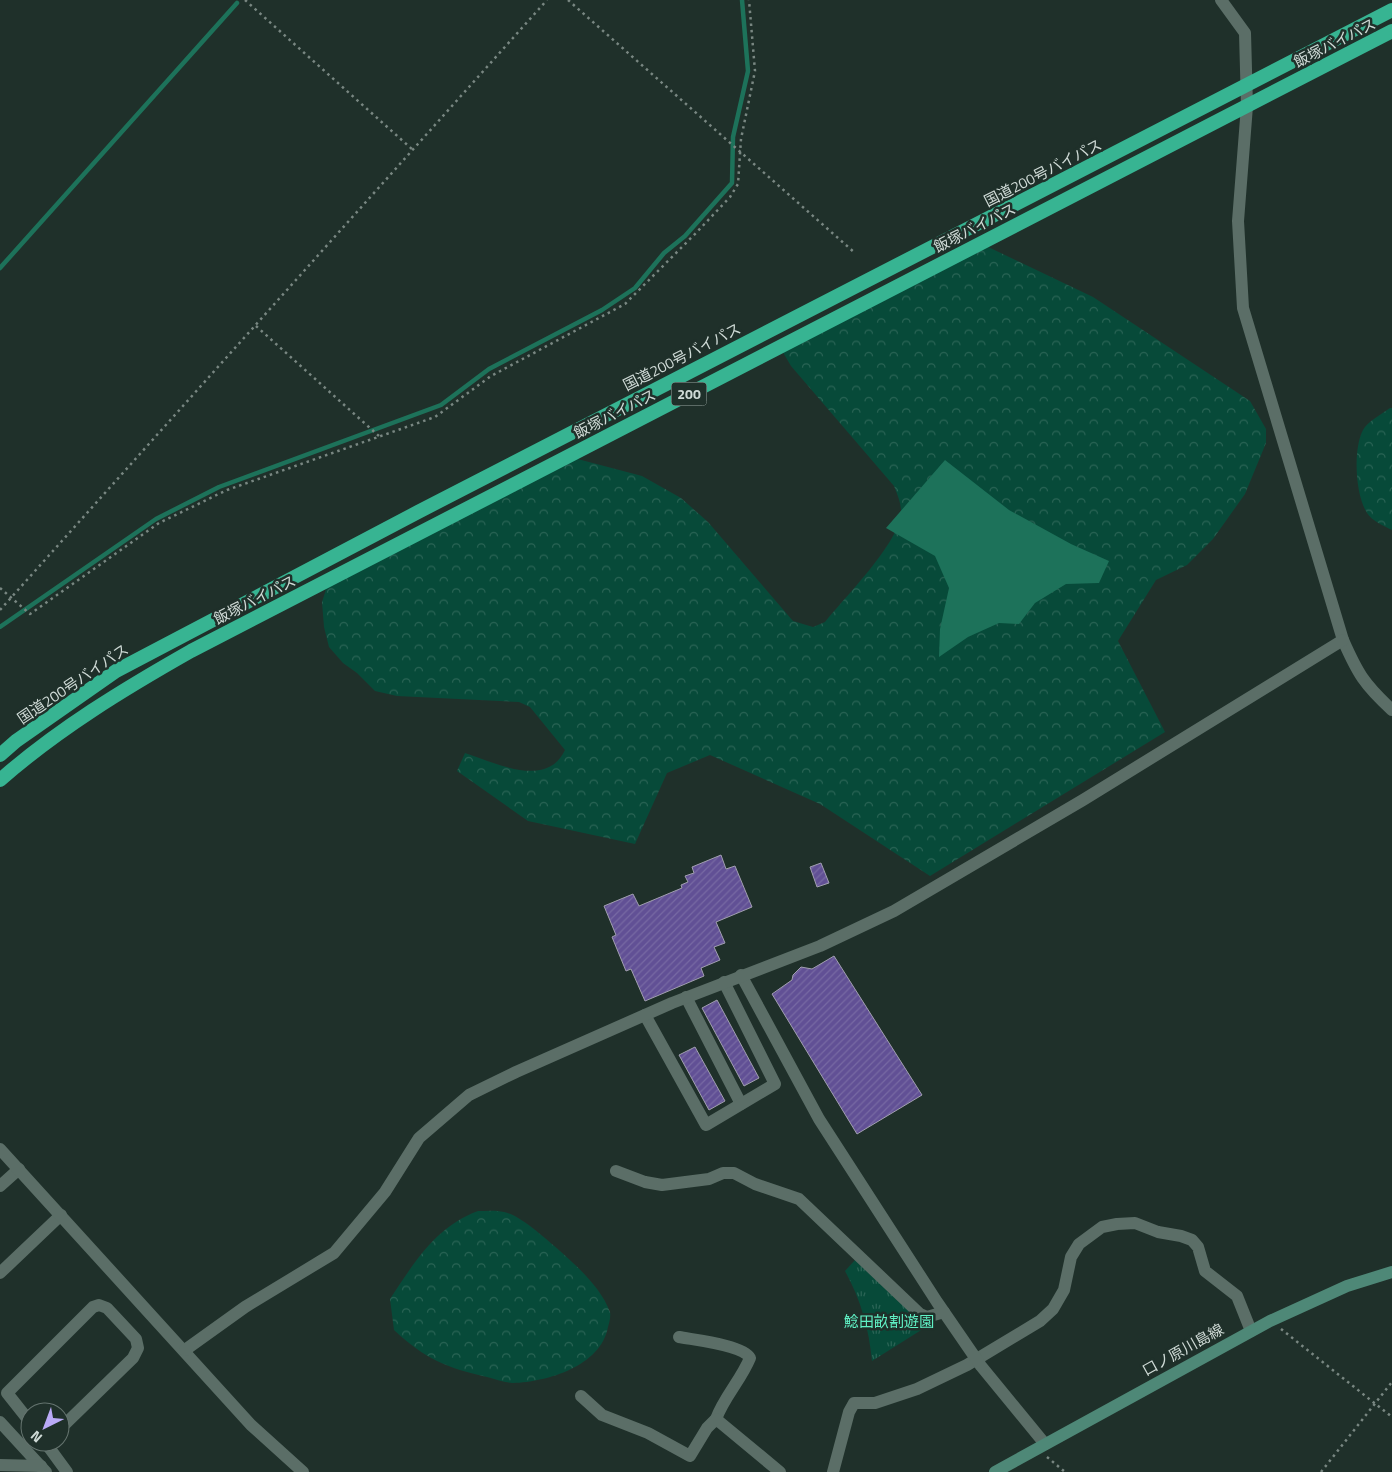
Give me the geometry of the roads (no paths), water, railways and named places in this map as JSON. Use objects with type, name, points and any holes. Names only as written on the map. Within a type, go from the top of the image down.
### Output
[{"type":"highway","name":"国道200号バイパス","points":[[0,755],[16,741],[116,671],[427,508],[1392,10]]},
{"type":"highway","name":"飯塚バイパス","points":[[0,780],[56,736],[124,689],[191,651],[1392,31]]},
{"type":"main road","name":"口ノ原川島線","points":[[995,1472],[1270,1321],[1347,1286],[1392,1272]]},
{"type":"street","points":[[1221,0],[1245,33],[1248,106],[1238,221],[1243,308],[1344,640],[1357,672],[1365,683],[1392,710]]},
{"type":"street","points":[[185,1350],[245,1307],[334,1253],[384,1192],[419,1138],[469,1095],[516,1072],[686,997],[820,946],[894,911],[1083,800],[1344,640]]},
{"type":"street","points":[[741,975],[819,1119],[944,1312],[1041,1447]]},
{"type":"street","points":[[645,1015],[706,1125],[775,1084],[724,982]]},
{"type":"street","points":[[686,997],[741,1104]]},
{"type":"street","points":[[0,1148],[251,1425],[303,1472]]},
{"type":"street","points":[[0,1186],[19,1169]]},
{"type":"street","points":[[616,1171],[645,1182],[662,1185],[708,1179],[723,1173],[734,1173],[755,1184],[799,1199],[920,1314],[927,1317],[944,1312]]},
{"type":"street","points":[[0,1273],[61,1214]]},
{"type":"street","points":[[833,1472],[849,1412],[854,1402],[876,1402],[917,1389],[976,1359],[1040,1321],[1053,1309],[1064,1290],[1071,1257],[1079,1244],[1102,1228],[1117,1224],[1135,1223],[1158,1232],[1192,1240],[1198,1247],[1205,1271],[1237,1296],[1252,1331]]},
{"type":"street","points":[[20,1409],[8,1393],[93,1307],[99,1305],[107,1308],[136,1339],[138,1348],[133,1358],[70,1419]]},
{"type":"street","points":[[581,1396],[602,1415],[648,1432],[690,1456],[707,1428],[716,1419],[722,1404],[746,1368],[750,1358],[748,1353],[738,1349],[679,1337]]},
{"type":"street","points":[[716,1419],[780,1472]]},
{"type":"street","points":[[0,1422],[44,1469]]},
{"type":"street","points":[[53,1452],[67,1472]]},
{"type":"street","points":[[0,1465],[44,1469]]},
{"type":"waterway","points":[[0,627],[156,519],[219,487],[441,405],[489,369],[602,310],[635,288],[664,253],[685,236],[732,183],[733,137],[748,71],[742,0]]},
{"type":"waterway","points":[[0,268],[237,3]]},
{"type":"park label","name":"鯰田畝割遊園","points":[[889,1322]]}]
